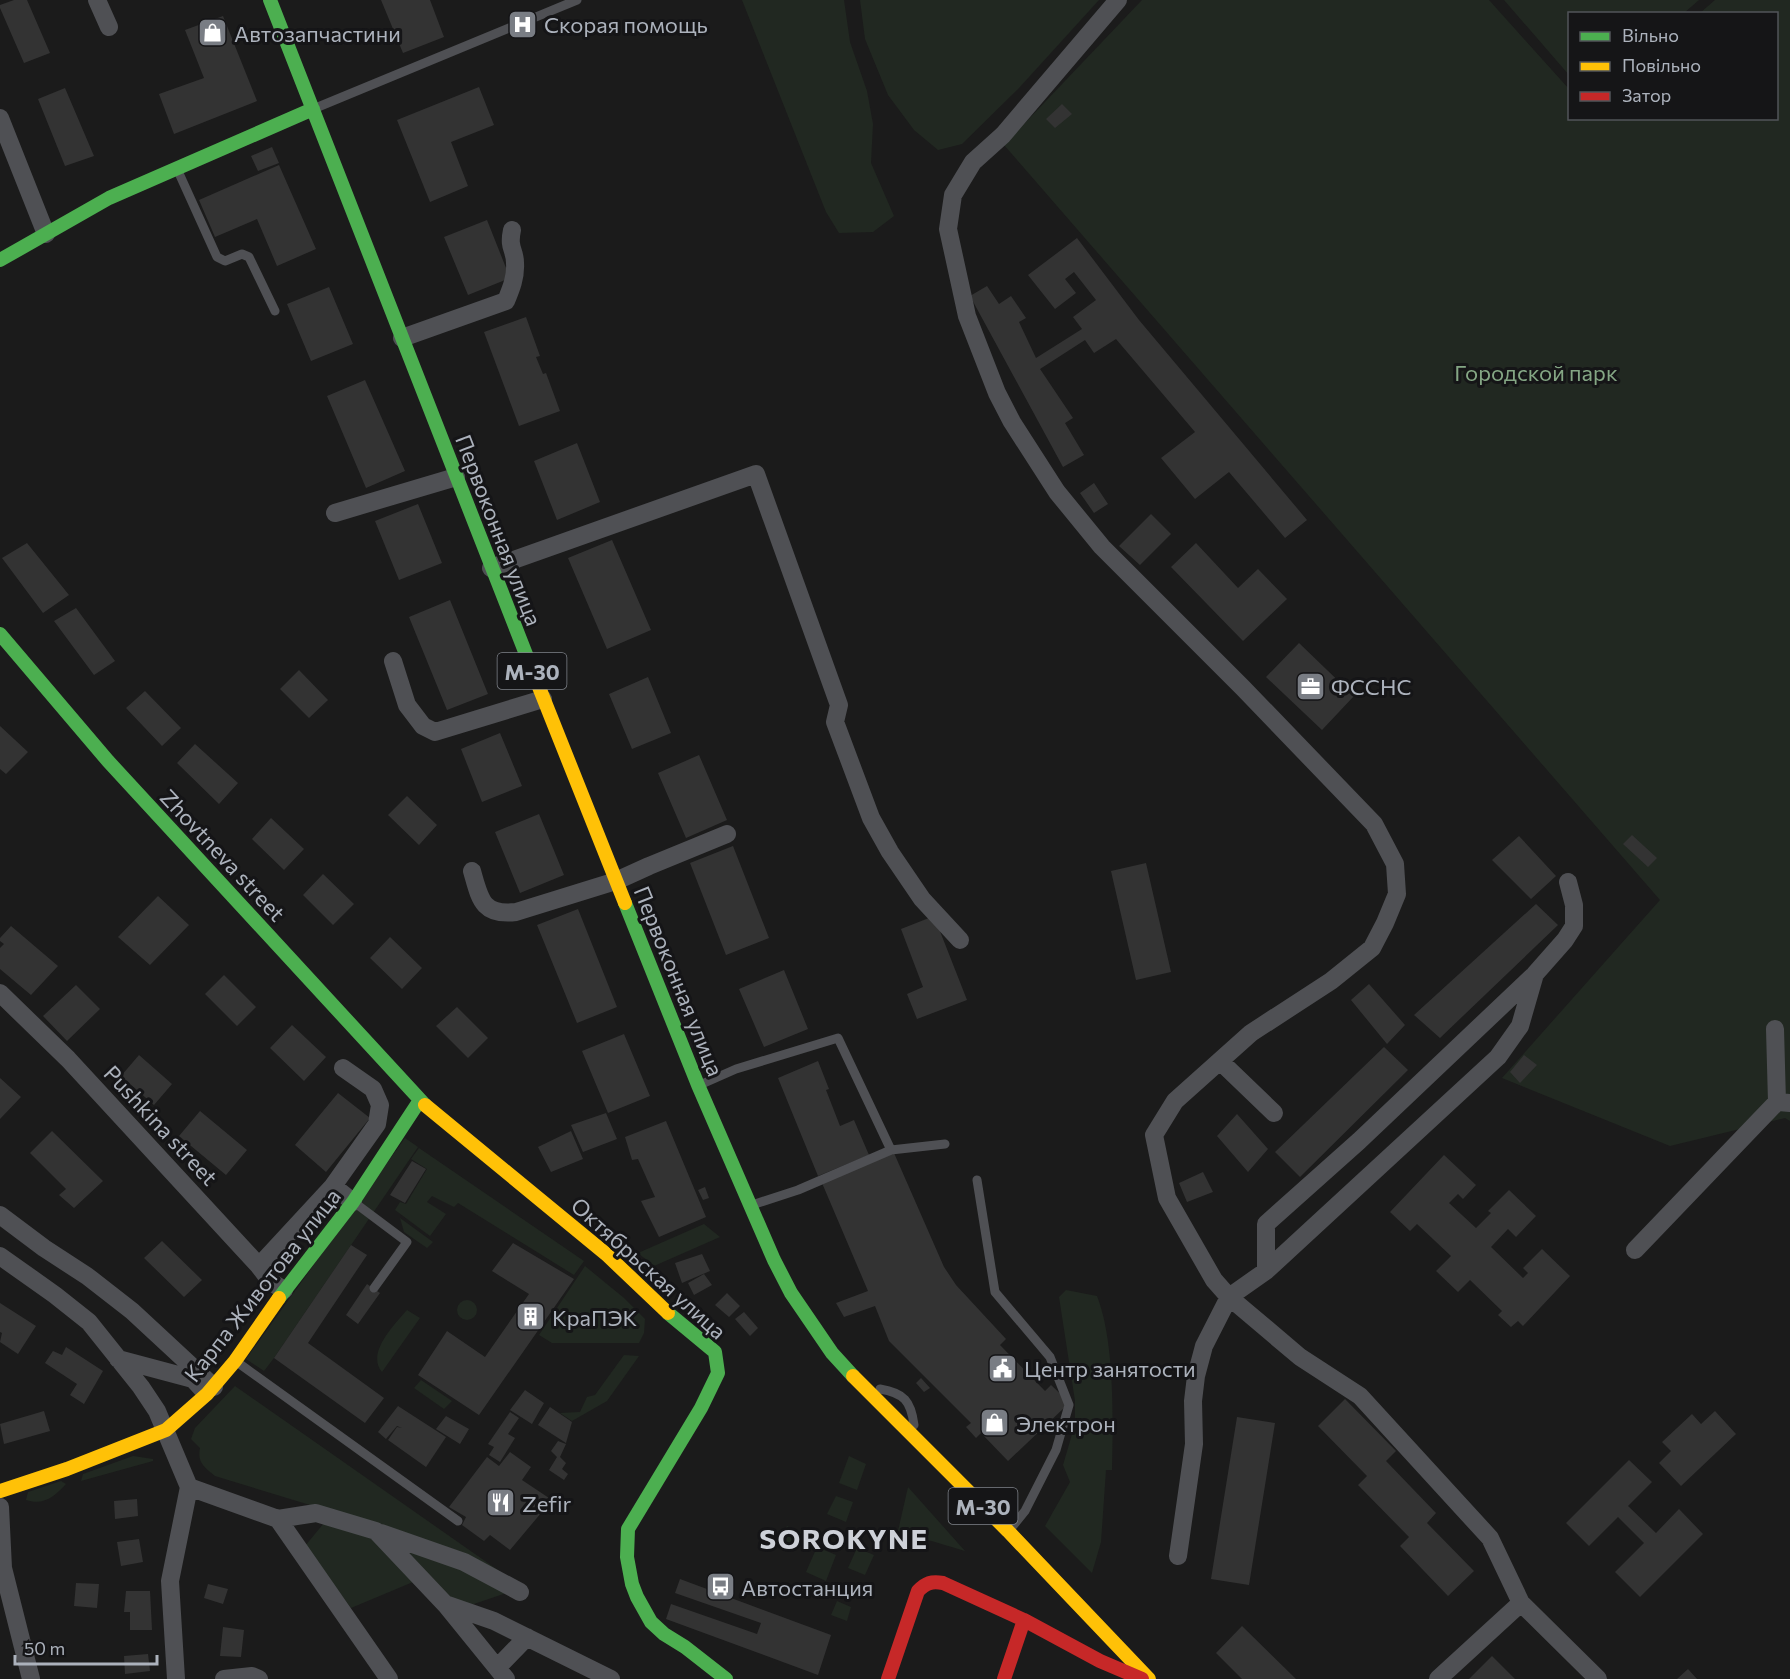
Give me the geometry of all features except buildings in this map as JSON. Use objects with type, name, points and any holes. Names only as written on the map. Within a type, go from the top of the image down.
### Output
[{"type":"main road","name":"Первоконная улица","points":[[270,0],[491,568],[698,1085],[791,1293],[817,1332],[863,1387]]},
{"type":"main road","points":[[0,260],[109,198],[313,109]]},
{"type":"main road","name":"Zhovtneva street","points":[[0,634],[108,761],[420,1100]]},
{"type":"main road","name":"Карпа Животова улица","points":[[0,1491],[67,1469],[166,1430],[210,1390],[353,1202],[420,1100]]},
{"type":"main road","name":"Октябрьская улица","points":[[420,1100],[606,1254],[673,1318],[715,1352],[718,1373],[701,1408],[628,1529],[625,1547],[629,1576],[646,1613],[662,1632],[697,1655],[726,1679]]},
{"type":"main road","name":"М-30","points":[[863,1387],[1008,1531],[1149,1679]]},
{"type":"main road","points":[[888,1679],[912,1605],[918,1592],[925,1584],[933,1581],[944,1583],[1024,1620],[1142,1679]]},
{"type":"main road","points":[[1004,1679],[1024,1620]]},
{"type":"street","points":[[97,0],[109,27]]},
{"type":"street","points":[[1118,0],[1003,135],[973,162],[953,195],[948,229],[967,316],[997,393],[1012,422],[1057,492],[1102,547],[1374,824],[1395,864],[1397,894],[1372,948],[1331,981],[1251,1033],[1175,1101],[1154,1135],[1167,1198],[1214,1280],[1229,1297],[1300,1357],[1360,1396],[1490,1538],[1521,1603],[1598,1679]]},
{"type":"street","points":[[0,118],[46,234]]},
{"type":"street","points":[[402,338],[506,301],[514,280],[516,261],[509,243],[512,230]]},
{"type":"street","points":[[491,568],[756,474],[839,705],[835,722],[871,818],[890,852],[922,899],[960,940]]},
{"type":"street","points":[[335,513],[456,477]]},
{"type":"street","points":[[393,661],[407,705],[423,726],[435,732],[543,699]]},
{"type":"street","points":[[472,871],[479,896],[487,909],[502,914],[516,912],[616,881],[727,834]]},
{"type":"street","points":[[1266,1271],[1266,1224],[1359,1141],[1535,974],[1565,940],[1574,926],[1574,905],[1569,882]]},
{"type":"street","points":[[1178,1556],[1194,1444],[1196,1376],[1204,1346],[1229,1297],[1266,1271],[1498,1057],[1520,1026],[1535,974]]},
{"type":"street","name":"Pushkina street","points":[[0,993],[68,1059],[272,1282],[284,1290]]},
{"type":"street","points":[[1635,1250],[1783,1103],[1775,1029]]},
{"type":"street","points":[[1221,1062],[1274,1113]]},
{"type":"street","points":[[259,1266],[333,1186],[377,1124],[381,1105],[373,1089],[343,1068]]},
{"type":"street","points":[[333,1186],[353,1202]]},
{"type":"street","points":[[0,1215],[87,1276],[132,1311],[210,1390]]},
{"type":"street","points":[[0,1256],[56,1295],[89,1322],[157,1411],[166,1430],[189,1487],[170,1581],[176,1679]]},
{"type":"street","points":[[118,1359],[193,1379],[210,1390]]},
{"type":"street","points":[[189,1487],[278,1519],[316,1513],[376,1531],[464,1562],[520,1592]]},
{"type":"street","points":[[0,1507],[3,1568],[31,1679]]},
{"type":"street","points":[[278,1519],[389,1679]]},
{"type":"street","points":[[376,1531],[445,1604],[501,1673],[527,1637]]},
{"type":"street","points":[[1438,1679],[1521,1603]]},
{"type":"street","points":[[445,1604],[494,1620],[611,1679]]},
{"type":"street","points":[[224,1679],[252,1676],[259,1679]]},
{"type":"lane","points":[[313,109],[350,96],[577,0]]},
{"type":"lane","points":[[177,169],[217,256],[225,261],[242,254],[249,258],[275,311]]},
{"type":"lane","points":[[698,1085],[736,1069],[838,1038],[891,1150]]},
{"type":"lane","points":[[750,1205],[798,1190],[891,1150],[945,1144]]},
{"type":"lane","points":[[977,1180],[995,1292],[1050,1357],[1069,1405],[1056,1450],[1025,1511],[1008,1531]]},
{"type":"lane","points":[[353,1202],[407,1242],[374,1288]]},
{"type":"lane","points":[[235,1360],[458,1521]]},
{"type":"lane","points":[[863,1387],[896,1392],[912,1408],[915,1439]]},
{"type":"green space","points":[[742,0],[844,0],[850,42],[867,91],[873,124],[871,163],[894,216],[873,232],[839,233],[826,212]]},
{"type":"green space","points":[[860,0],[1099,0],[1019,88],[962,144],[938,150],[914,130],[888,95],[865,39]]},
{"type":"green space","name":"Городской парк","points":[[1142,0],[1489,0],[1568,88],[1568,120],[1778,120],[1778,12],[1701,12],[1715,0],[1790,0],[1790,1121],[1785,1118],[1670,1146],[1502,1078],[1660,900],[1004,145]]},
{"type":"green space","points":[[1504,0],[1699,0],[1685,12],[1568,12],[1568,74]]},
{"type":"green space","points":[[405,1138],[418,1147],[264,1371],[246,1359]]},
{"type":"green space","points":[[419,1148],[584,1261],[574,1275],[458,1203],[454,1207],[432,1196],[427,1202],[446,1214],[430,1236],[395,1210],[400,1202],[406,1204],[427,1169],[411,1159]]},
{"type":"green space","points":[[400,1218],[433,1242],[427,1248],[404,1232]]},
{"type":"green space","points":[[704,1224],[720,1237],[654,1266],[638,1253]]},
{"type":"green space","points":[[585,1266],[624,1298],[645,1319],[644,1333],[639,1343],[552,1343],[539,1335]]},
{"type":"green space","points":[[1066,1290],[1097,1296],[1103,1315],[1110,1358],[1112,1470],[1106,1470],[1101,1542],[1092,1573],[1045,1526],[1070,1482],[1063,1465],[1075,1424],[1075,1401],[1059,1297]]},
{"type":"green space","points":[[467,1300],[474,1303],[477,1310],[474,1317],[467,1320],[460,1317],[457,1310],[460,1303]]},
{"type":"green space","points":[[407,1310],[420,1318],[382,1372],[377,1356],[379,1348],[389,1331]]},
{"type":"green space","points":[[624,1355],[639,1356],[607,1401],[572,1421],[560,1413],[580,1412],[587,1397],[595,1395]]},
{"type":"green space","points":[[421,1380],[452,1401],[444,1409],[414,1388]]},
{"type":"green space","points":[[235,1386],[515,1582],[379,1526],[215,1476],[202,1464],[200,1448],[191,1439],[195,1428]]},
{"type":"green space","points":[[133,1456],[153,1459],[153,1461],[81,1481],[83,1474]]},
{"type":"green space","points":[[849,1456],[866,1464],[857,1490],[839,1483]]},
{"type":"green space","points":[[61,1481],[66,1484],[49,1499],[38,1502],[26,1500],[28,1492]]},
{"type":"green space","points":[[908,1487],[965,1551],[898,1531]]},
{"type":"green space","points":[[836,1496],[853,1502],[846,1522],[827,1514]]},
{"type":"green space","points":[[324,1523],[367,1533],[413,1582],[351,1608],[305,1546]]},
{"type":"green space","points":[[787,1526],[802,1533],[793,1551],[776,1544]]},
{"type":"green space","points":[[392,1541],[512,1591],[471,1605],[448,1600]]},
{"type":"green space","points":[[817,1547],[836,1555],[826,1581],[806,1572]]},
{"type":"green space","points":[[857,1548],[874,1555],[865,1575],[848,1568]]},
{"type":"green space","points":[[837,1601],[851,1607],[847,1621],[831,1615]]},
{"type":"traffic: fast","points":[[270,0],[531,667]]},
{"type":"traffic: fast","points":[[0,260],[109,198],[313,109]]},
{"type":"traffic: fast","points":[[0,634],[108,761],[425,1105]]},
{"type":"traffic: fast","points":[[625,903],[698,1085],[774,1260],[791,1293],[832,1353],[853,1376]]},
{"type":"traffic: fast","points":[[279,1298],[353,1202],[420,1100]]},
{"type":"traffic: fast","points":[[668,1313],[715,1352],[718,1373],[701,1408],[628,1529],[627,1557],[632,1584],[651,1622],[726,1679]]},
{"type":"traffic: slow","points":[[531,667],[625,903]]},
{"type":"traffic: slow","points":[[425,1105],[606,1254],[668,1313]]},
{"type":"traffic: slow","points":[[0,1491],[67,1469],[166,1430],[207,1394],[235,1361],[279,1298]]},
{"type":"traffic: slow","points":[[853,1376],[1008,1531],[1149,1679]]},
{"type":"traffic: jam","points":[[888,1679],[918,1591],[926,1584],[935,1582],[943,1583],[1024,1620],[1100,1661],[1142,1679]]},
{"type":"traffic: jam","points":[[1004,1679],[1024,1620]]},
{"type":"place","name":"Скорая помощь","points":[[523,24]]},
{"type":"place","name":"Автозапчастини","points":[[213,33]]},
{"type":"place","name":"ФССНС","points":[[1310,686]]},
{"type":"place","name":"КраПЭК","points":[[531,1317]]},
{"type":"place","name":"Центр занятости","points":[[1003,1368]]},
{"type":"place","name":"Электрон","points":[[995,1423]]},
{"type":"place","name":"Zefir","points":[[501,1503]]},
{"type":"place","name":"Автостанция","points":[[720,1587]]},
{"type":"district","name":"SOROKYNE","points":[[844,1538]]}]
